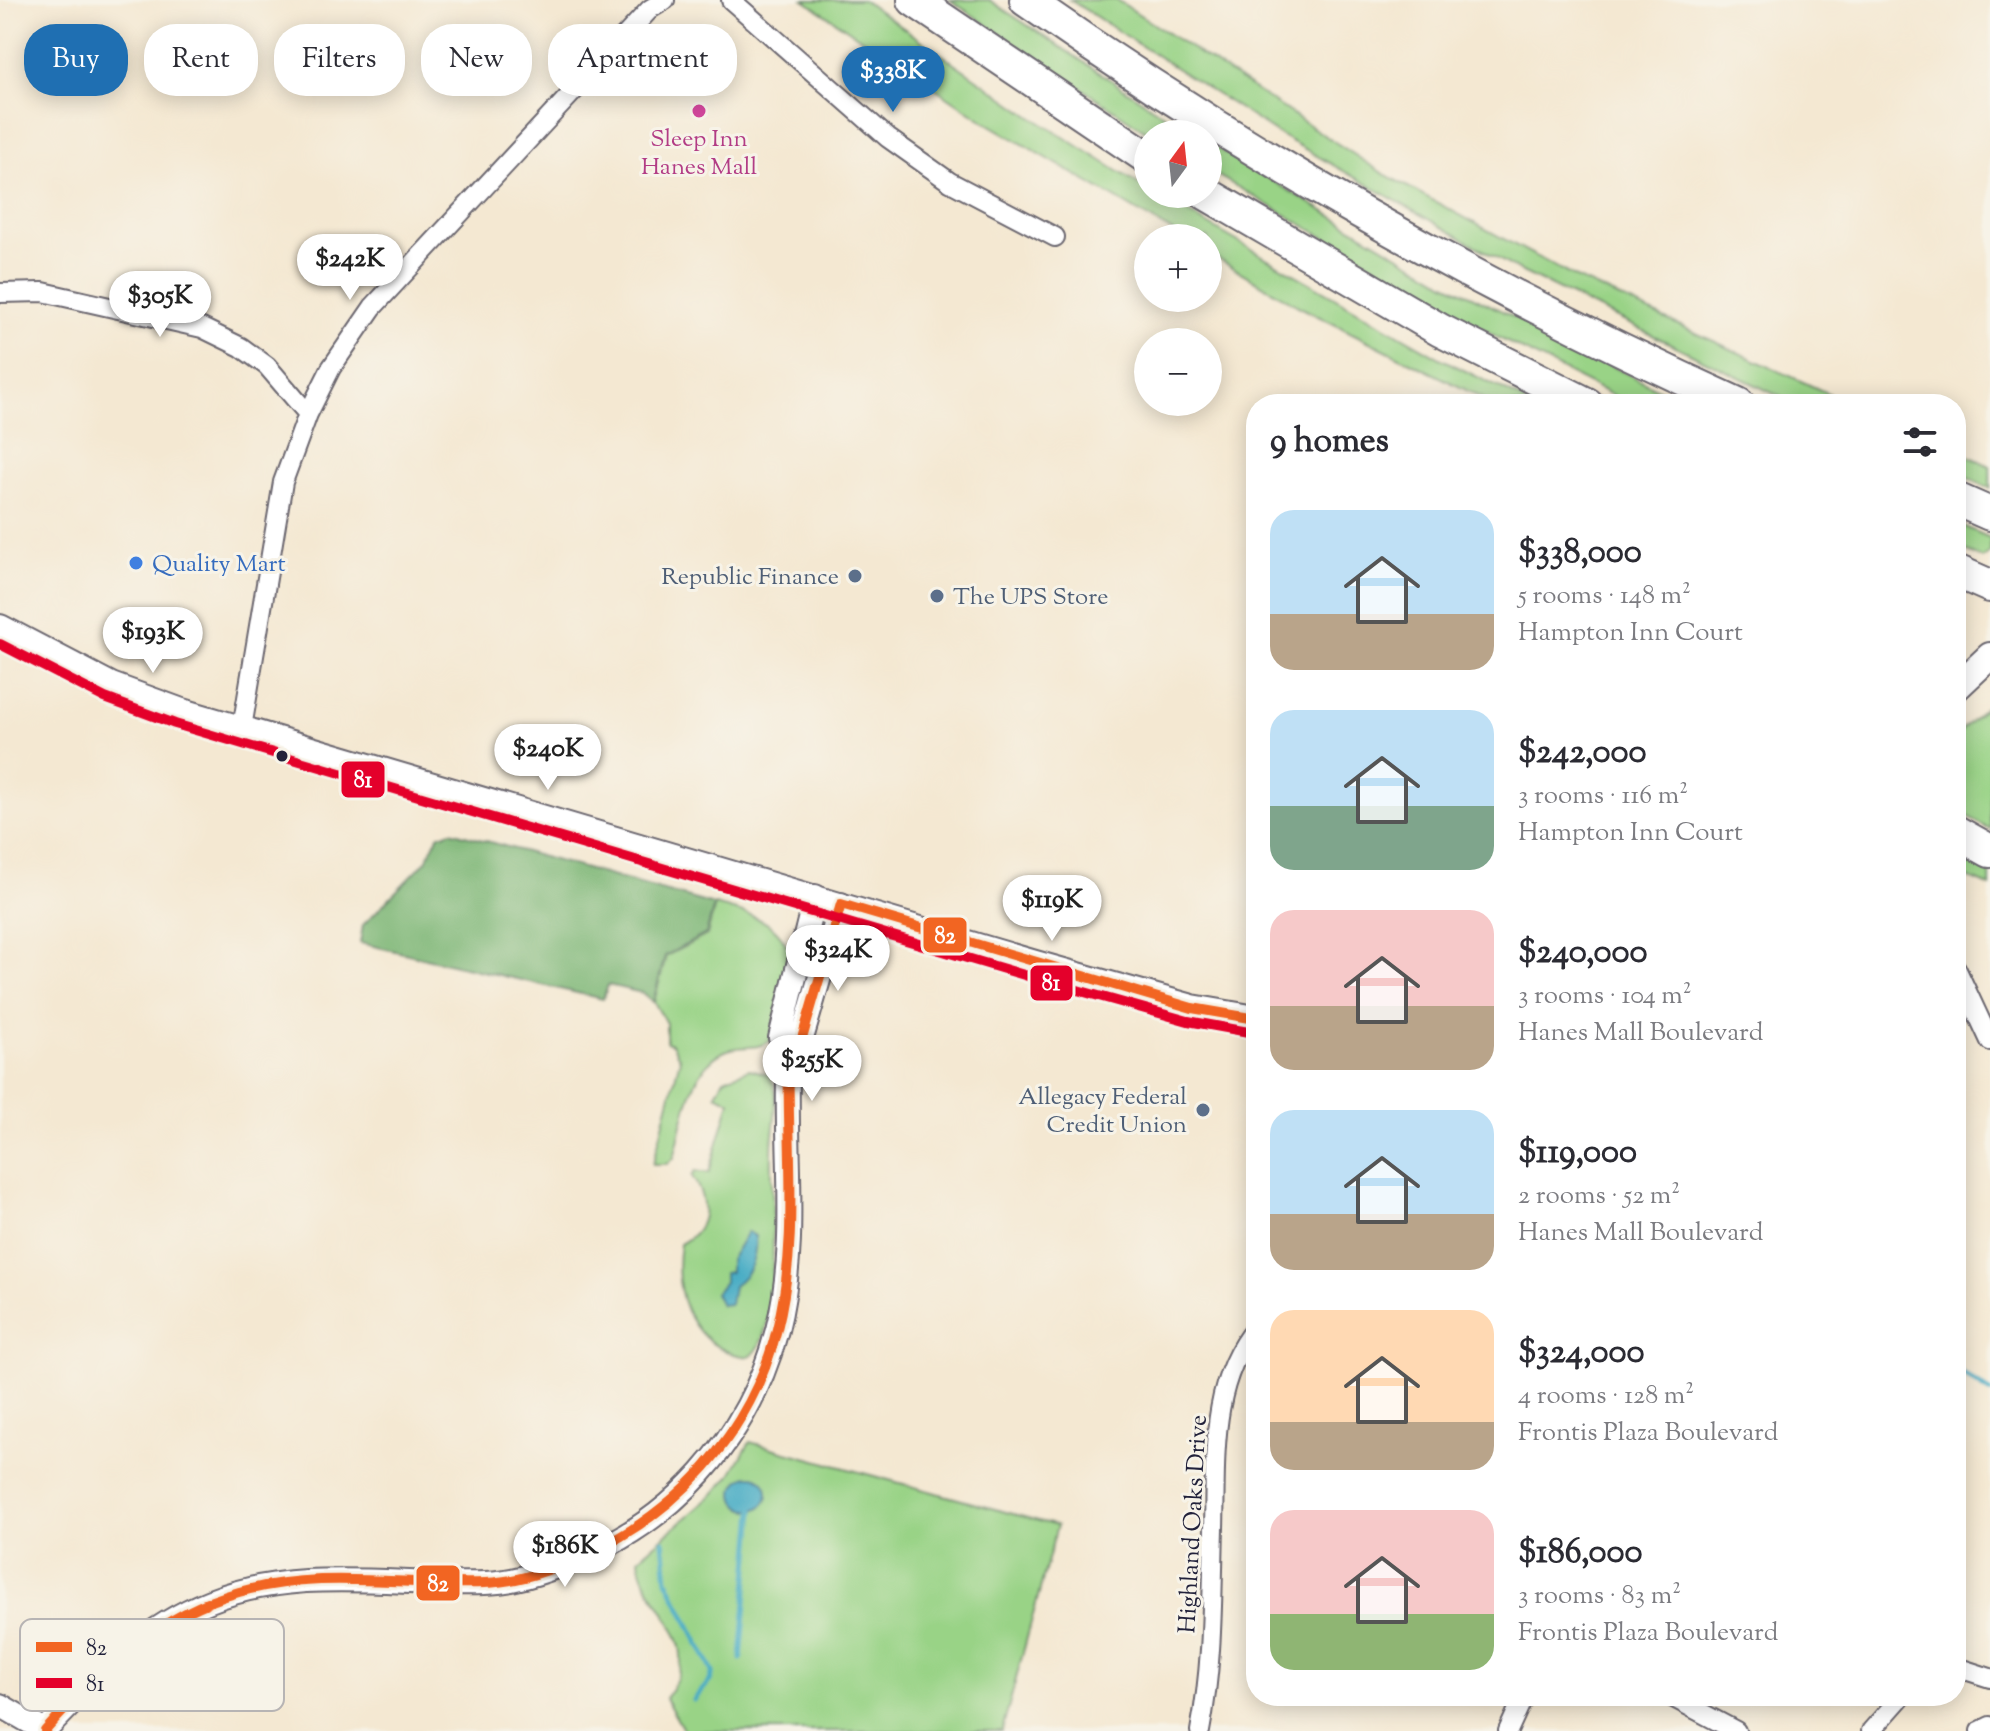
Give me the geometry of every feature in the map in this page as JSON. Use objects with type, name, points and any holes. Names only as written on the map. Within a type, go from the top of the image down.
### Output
[{"type":"highway","points":[[914,0],[1134,149]]},
{"type":"highway","points":[[1026,0],[1241,141],[1387,226],[1532,305],[1717,394]]},
{"type":"highway","points":[[1222,203],[1440,330],[1567,394]]},
{"type":"highway","points":[[1966,503],[1990,514]]},
{"type":"highway","points":[[1966,838],[1990,851]]},
{"type":"main road","points":[[0,628],[111,686],[242,728],[1192,1008],[1246,1017]]},
{"type":"main road","points":[[1966,679],[1990,656]]},
{"type":"street","points":[[242,728],[277,511],[288,467],[308,414],[346,344],[373,307],[650,9],[665,0]]},
{"type":"street","points":[[731,0],[888,138],[950,182],[1055,237]]},
{"type":"street","points":[[0,293],[43,292],[202,328],[241,347],[267,366],[308,414]]},
{"type":"street","points":[[176,1619],[210,1601],[273,1584],[314,1579],[438,1583],[512,1581],[590,1555],[619,1540],[654,1518],[685,1491],[713,1460],[747,1408],[766,1367],[777,1328],[786,1258],[789,1052],[780,1038],[815,896]]},
{"type":"street","points":[[789,1052],[801,1042],[841,904]]},
{"type":"street","points":[[1966,989],[1990,1041]]},
{"type":"street","name":"Highland Oaks Drive","points":[[1200,1731],[1210,1658],[1219,1412],[1229,1370],[1246,1340]]},
{"type":"street","points":[[1966,1670],[1990,1678]]},
{"type":"street","points":[[0,1705],[45,1731],[64,1711]]},
{"type":"street","points":[[1508,1731],[1519,1706]]},
{"type":"street","points":[[1689,1706],[1736,1731]]},
{"type":"street","points":[[1871,1731],[1893,1706]]},
{"type":"street","points":[[1980,1731],[1990,1726]]},
{"type":"green space","points":[[804,0],[863,0],[1032,117],[1134,181],[1134,208],[1179,208],[1207,224],[1159,224],[987,123]]},
{"type":"green space","points":[[950,0],[989,0],[1172,120],[1134,120],[1134,123]]},
{"type":"green space","points":[[1070,0],[1117,0],[1384,174],[1574,277],[1829,394],[1774,394],[1518,270],[1280,135]]},
{"type":"green space","points":[[1222,151],[1446,283],[1668,394],[1610,394],[1501,339],[1222,178]]},
{"type":"green space","points":[[1222,233],[1442,359],[1511,394],[1474,394],[1300,307],[1222,261]]},
{"type":"green space","points":[[1966,455],[1990,466],[1990,488],[1966,477]]},
{"type":"green space","points":[[1966,527],[1990,538],[1990,552],[1983,559],[1966,551]]},
{"type":"green space","points":[[1990,703],[1990,830],[1966,815],[1966,726]]},
{"type":"green space","points":[[451,831],[714,905],[706,934],[665,956],[653,1002],[642,993],[608,985],[603,999],[360,943],[363,925],[426,861],[438,836]]},
{"type":"green space","points":[[1966,853],[1990,865],[1990,887],[1966,876]]},
{"type":"green space","points":[[715,905],[770,926],[779,933],[790,955],[770,1041],[759,1046],[729,1050],[711,1060],[702,1071],[689,1099],[674,1158],[667,1164],[653,1164],[680,1059],[672,1044],[666,1042],[666,1023],[654,1002],[666,956],[707,935]]},
{"type":"green space","points":[[749,1069],[767,1074],[770,1078],[775,1088],[776,1105],[772,1151],[773,1255],[769,1311],[756,1351],[746,1356],[718,1347],[694,1324],[682,1295],[678,1261],[680,1244],[697,1230],[703,1213],[701,1195],[692,1176],[695,1171],[709,1173],[730,1101],[716,1094],[724,1079]]},
{"type":"green space","points":[[750,1442],[1057,1526],[1002,1731],[684,1731],[665,1698],[678,1677],[681,1658],[678,1641],[643,1575],[639,1558],[714,1494],[730,1476]]},
{"type":"water","points":[[747,1232],[755,1236],[752,1264],[733,1286],[730,1304],[721,1305],[715,1293],[724,1282],[724,1273],[730,1272],[730,1260]]},
{"type":"water","points":[[751,1476],[763,1481],[768,1493],[763,1505],[751,1510],[739,1505],[734,1493],[739,1481]]},
{"type":"waterway","points":[[1966,1376],[1990,1392]]},
{"type":"waterway","points":[[741,1659],[754,1510]]},
{"type":"waterway","points":[[663,1541],[667,1580],[713,1672],[710,1681],[694,1700]]},
{"type":"transit line","name":"81","points":[[0,644],[105,698],[175,724],[1031,977],[1188,1021],[1246,1032]]},
{"type":"transit line","name":"82","points":[[175,1619],[239,1592],[300,1581],[485,1583],[533,1575],[567,1563],[614,1540],[677,1495],[704,1467],[749,1403],[777,1329],[784,1295],[790,1226],[789,1052],[801,1042],[841,904],[1192,1008],[1246,1017]]},
{"type":"transit line","name":"82","points":[[45,1731],[64,1711]]},
{"type":"place","name":"Sleep Inn Hanes Mall","points":[[699,111]]},
{"type":"place","name":"Quality Mart","points":[[136,563]]},
{"type":"place","name":"Republic Finance","points":[[855,576]]},
{"type":"place","name":"The UPS Store","points":[[937,596]]},
{"type":"place","name":"Allegacy Federal Credit Union","points":[[1203,1110]]}]
